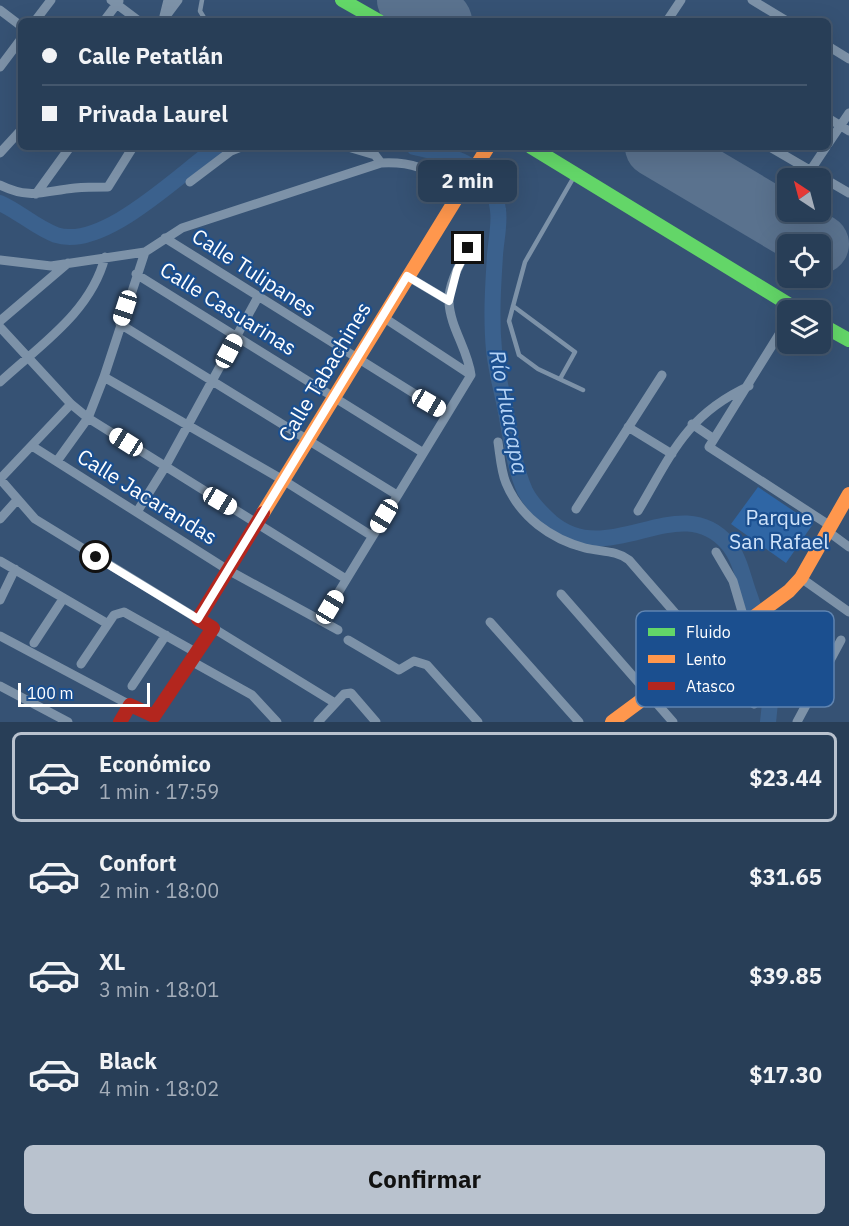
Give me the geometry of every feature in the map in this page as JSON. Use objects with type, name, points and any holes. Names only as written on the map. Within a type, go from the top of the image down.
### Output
[{"type":"street","points":[[37,18],[51,0]]},
{"type":"street","points":[[163,18],[168,0]]},
{"type":"street","points":[[164,18],[178,0]]},
{"type":"street","points":[[342,0],[374,18]]},
{"type":"street","points":[[672,18],[681,0]]},
{"type":"street","points":[[752,0],[782,18]]},
{"type":"street","points":[[106,18],[116,1],[136,18]]},
{"type":"street","points":[[0,10],[18,24]]},
{"type":"street","points":[[0,67],[18,43]]},
{"type":"street","points":[[831,48],[849,59]]},
{"type":"street","points":[[831,142],[845,128],[849,113]]},
{"type":"street","points":[[831,120],[845,128]]},
{"type":"street","points":[[0,153],[18,133]]},
{"type":"street","points":[[36,194],[68,150]]},
{"type":"street","points":[[0,185],[13,191],[36,194],[48,194],[73,188],[108,187],[131,150]]},
{"type":"street","points":[[190,182],[234,150]]},
{"type":"street","points":[[358,150],[375,155],[381,164]]},
{"type":"street","name":"Calle Tabachines","points":[[198,619],[486,150]]},
{"type":"street","points":[[536,150],[777,302]]},
{"type":"street","points":[[775,150],[805,168]]},
{"type":"street","points":[[812,168],[824,150]]},
{"type":"street","points":[[0,260],[51,266],[145,252],[182,228],[381,164],[401,162],[419,165],[463,186]]},
{"type":"street","points":[[831,183],[849,193]]},
{"type":"street","name":"Calle Tulipanes","points":[[165,237],[357,360],[447,414]]},
{"type":"street","points":[[321,621],[471,375],[470,363],[449,301],[457,270],[468,248]]},
{"type":"street","points":[[57,461],[88,418],[145,252]]},
{"type":"street","points":[[0,382],[78,310],[100,276],[105,257]]},
{"type":"street","points":[[0,321],[68,263]]},
{"type":"street","name":"Calle Casuarinas","points":[[136,274],[422,452]]},
{"type":"street","points":[[407,276],[449,301]]},
{"type":"street","points":[[137,512],[165,467],[258,297]]},
{"type":"street","points":[[383,317],[471,375]]},
{"type":"street","points":[[120,324],[397,495]]},
{"type":"street","points":[[0,327],[71,404],[88,418],[346,579]]},
{"type":"street","points":[[831,330],[849,340]]},
{"type":"street","points":[[777,339],[709,447],[828,528],[849,547]]},
{"type":"street","points":[[576,509],[662,375]]},
{"type":"street","points":[[104,376],[283,480],[372,536]]},
{"type":"street","points":[[638,511],[692,424],[721,400],[749,386]]},
{"type":"street","points":[[71,404],[0,479],[17,500],[35,519],[335,703]]},
{"type":"street","points":[[692,424],[714,439]]},
{"type":"street","points":[[628,427],[672,454]]},
{"type":"street","points":[[498,442],[505,482],[516,501],[535,522],[553,537],[574,545],[620,554],[673,611]]},
{"type":"street","name":"Calle Jacarandas","points":[[32,446],[228,570],[338,630]]},
{"type":"street","points":[[765,611],[801,578],[849,494]]},
{"type":"street","points":[[0,519],[17,500]]},
{"type":"street","points":[[716,552],[733,581],[742,611]]},
{"type":"street","points":[[0,561],[108,624]]},
{"type":"street","points":[[0,600],[15,569]]},
{"type":"street","points":[[801,578],[849,612]]},
{"type":"street","points":[[561,594],[636,680]]},
{"type":"street","points":[[34,643],[63,599]]},
{"type":"street","points":[[81,664],[114,615],[124,612],[166,635],[194,657],[252,695],[277,722]]},
{"type":"street","points":[[490,622],[579,722]]},
{"type":"street","points":[[0,636],[158,719],[213,628]]},
{"type":"street","points":[[132,686],[166,635]]},
{"type":"street","points":[[348,640],[399,670],[414,661],[427,665],[478,722]]},
{"type":"street","points":[[834,653],[841,640]]},
{"type":"street","points":[[0,686],[68,722]]},
{"type":"street","points":[[318,722],[344,694],[351,693],[376,722]]},
{"type":"street","points":[[612,722],[636,703]]},
{"type":"street","points":[[120,722],[130,705]]},
{"type":"street","points":[[660,707],[673,722]]},
{"type":"street","points":[[797,722],[805,707]]},
{"type":"lane","points":[[202,0],[200,11],[204,18]]},
{"type":"lane","points":[[576,174],[525,262],[509,321],[519,355],[538,369],[583,390]]},
{"type":"lane","points":[[513,306],[575,352],[560,379]]},
{"type":"green space","name":"Parque San Rafael","points":[[758,487],[813,524],[786,563],[731,524]]},
{"type":"waterway","name":"Río Huacapa","points":[[0,203],[56,235],[75,237],[96,232],[119,221],[141,206],[214,150]]},
{"type":"waterway","name":"Río Huacapa","points":[[426,150],[469,165],[487,179],[492,187],[499,221],[493,290],[494,350],[515,462],[521,482],[536,508],[551,522],[574,535],[597,539],[666,525],[688,524],[709,529],[728,544],[736,555],[755,611]]},
{"type":"waterway","name":"Río Huacapa","points":[[768,722],[770,707]]},
{"type":"runway","points":[[407,0],[437,18]]},
{"type":"runway","points":[[660,150],[802,234]]},
{"type":"traffic: fast","points":[[342,0],[374,18]]},
{"type":"traffic: fast","points":[[536,150],[782,300]]},
{"type":"traffic: fast","points":[[831,330],[849,340]]},
{"type":"traffic: slow","points":[[263,513],[486,150]]},
{"type":"traffic: slow","points":[[762,611],[789,591],[801,578],[849,494]]},
{"type":"traffic: slow","points":[[612,722],[636,704]]},
{"type":"traffic: jam","points":[[120,722],[130,705],[154,716],[213,628],[198,619],[263,513]]},
{"type":"route","points":[[96,557],[198,619],[407,276],[449,301],[457,270],[468,248]]}]
